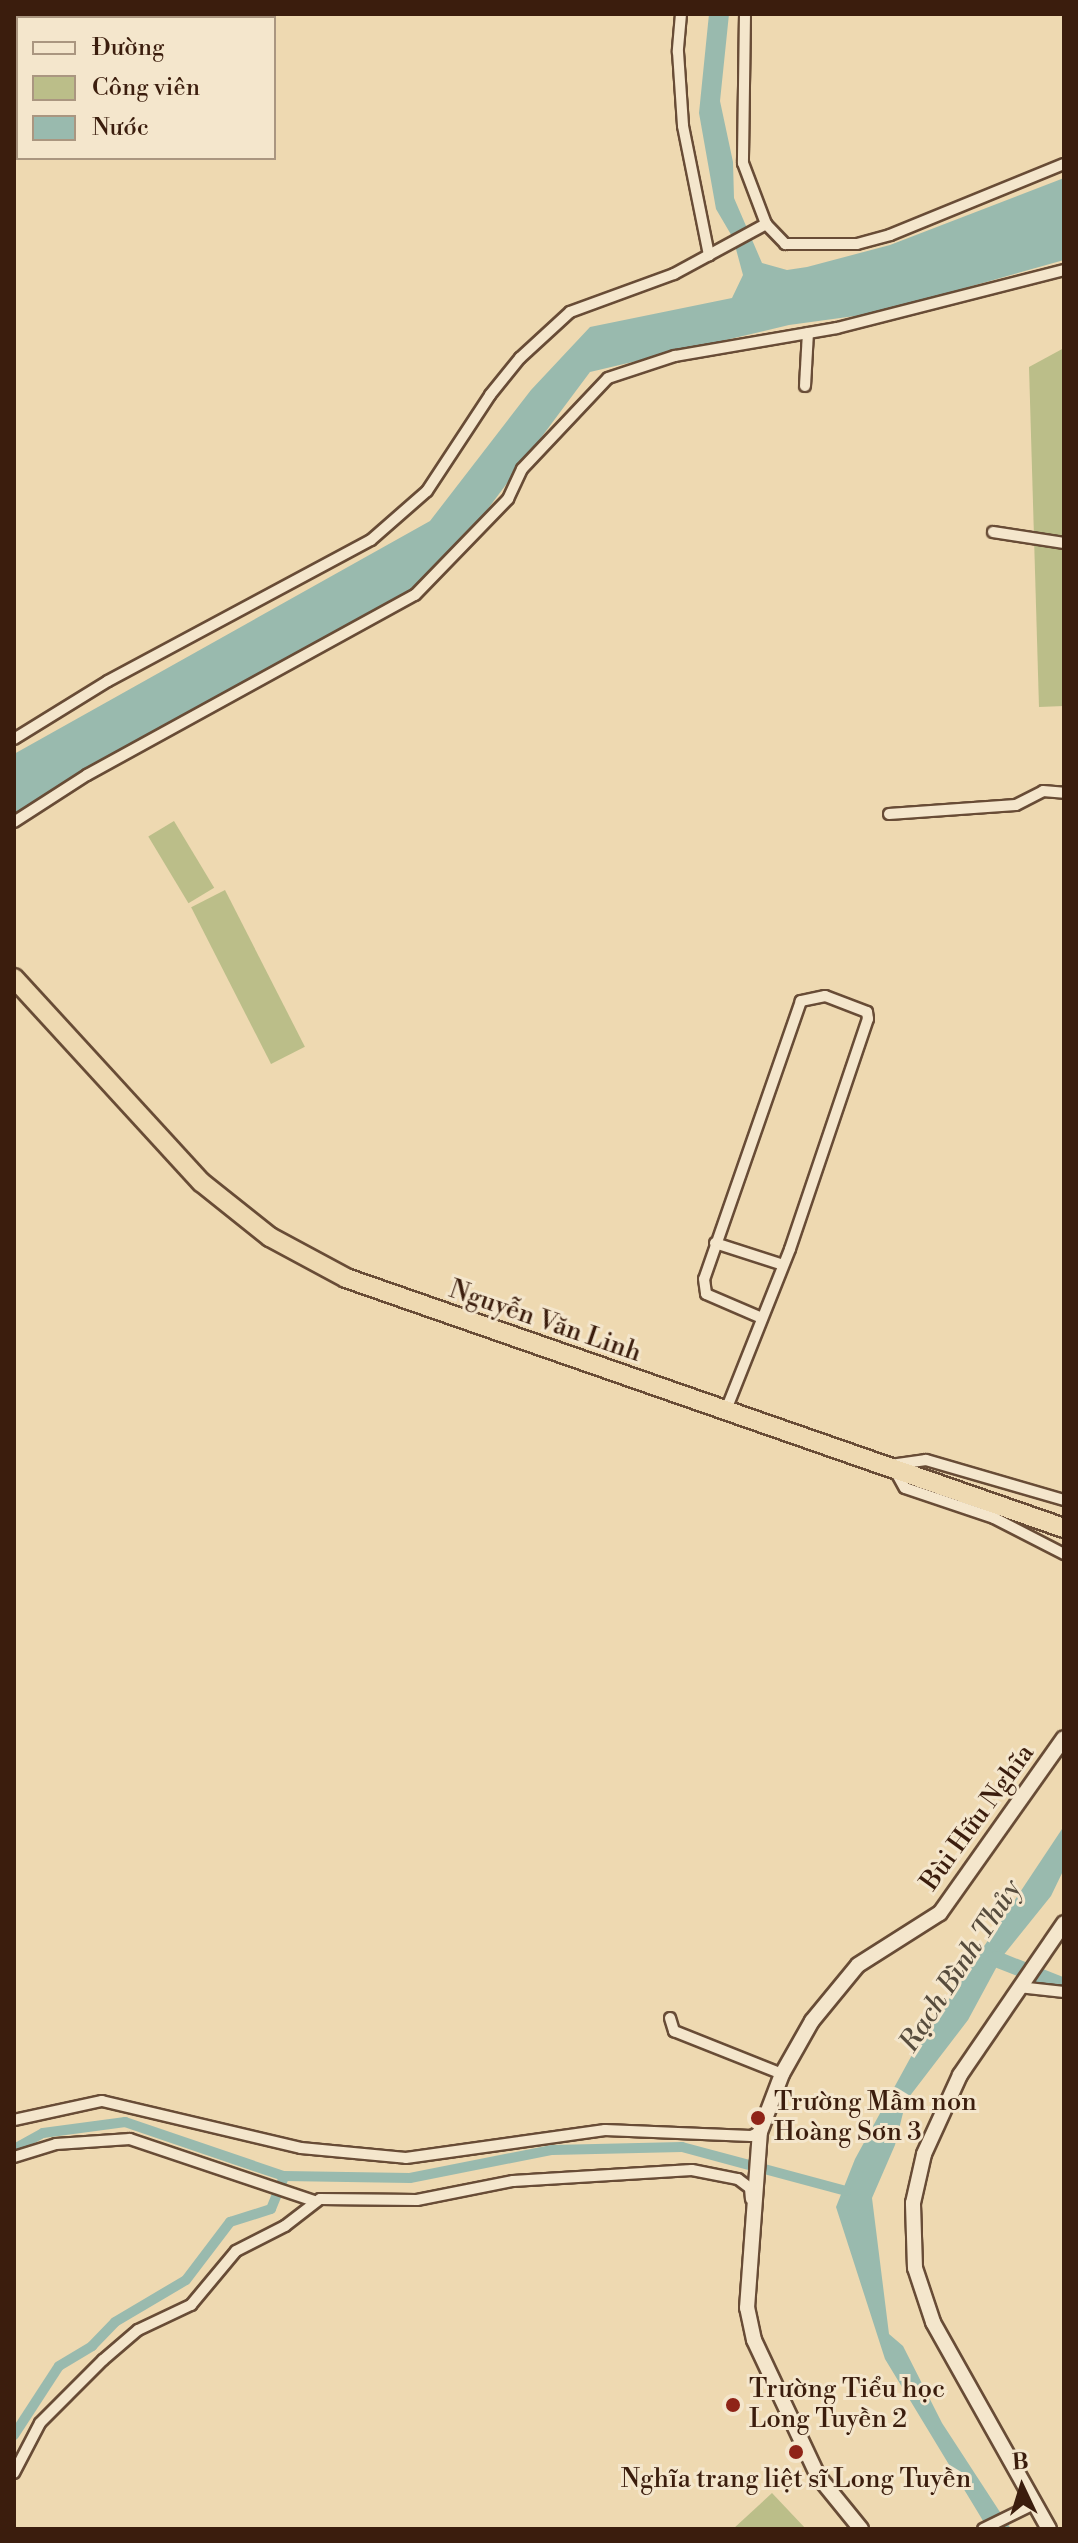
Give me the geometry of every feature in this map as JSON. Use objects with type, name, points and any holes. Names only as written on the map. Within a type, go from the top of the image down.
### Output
[{"type":"highway","name":"Nguyễn Văn Linh","points":[[14,978],[76,1051],[201,1182],[270,1237],[346,1278],[455,1320],[892,1465],[1064,1528]]},
{"type":"main road","name":"Bùi Hữu Nghĩa","points":[[751,2201],[759,2137],[782,2074],[812,2021],[858,1965],[940,1913],[1064,1738]]},
{"type":"main road","points":[[1049,2529],[933,2322],[915,2268],[913,2203],[917,2176],[940,2114],[1020,1986],[1064,1923]]},
{"type":"main road","points":[[751,2201],[747,2308],[754,2340],[818,2476],[861,2529]]},
{"type":"street","points":[[681,14],[678,52],[683,126],[713,253]]},
{"type":"street","points":[[745,14],[743,163],[766,224],[785,244],[857,244],[922,224],[1064,164]]},
{"type":"street","points":[[14,739],[108,681],[371,540],[427,491],[466,428],[544,333],[582,306],[658,281],[766,224]]},
{"type":"street","points":[[14,822],[87,775],[415,595],[508,499],[522,469],[608,378],[675,356],[808,333],[1064,270]]},
{"type":"street","points":[[805,386],[808,333]]},
{"type":"street","points":[[993,532],[1064,543]]},
{"type":"street","points":[[889,814],[1011,805],[1043,791],[1064,793]]},
{"type":"street","points":[[726,1410],[783,1265],[868,1019],[867,1012],[825,996],[801,1001],[704,1279],[706,1294],[762,1318]]},
{"type":"street","points":[[715,1243],[783,1265]]},
{"type":"street","points":[[1064,1500],[926,1460],[892,1465],[905,1488],[994,1518],[1064,1554]]},
{"type":"street","points":[[1020,1986],[1064,1992]]},
{"type":"street","points":[[670,2018],[674,2031],[782,2074]]},
{"type":"street","points":[[14,2120],[102,2101],[301,2148],[390,2158],[605,2130],[759,2137]]},
{"type":"street","points":[[14,2157],[56,2144],[130,2139],[275,2191],[314,2201],[336,2196],[417,2200],[513,2181],[692,2170],[738,2179],[750,2188],[751,2201]]},
{"type":"street","points":[[14,2473],[40,2423],[103,2360],[138,2330],[191,2305],[236,2251],[285,2226],[314,2201]]},
{"type":"street","points":[[983,2529],[1036,2503]]},
{"type":"green space","points":[[1064,348],[1064,706],[1039,707],[1029,367]]},
{"type":"green space","points":[[174,821],[214,888],[188,903],[148,836]]},
{"type":"green space","points":[[225,890],[305,1047],[271,1064],[191,907]]},
{"type":"green space","points":[[772,2493],[806,2529],[733,2529]]},
{"type":"water","points":[[709,14],[729,14],[720,101],[733,162],[734,198],[762,263],[787,270],[890,245],[1064,178],[1064,260],[877,313],[789,325],[590,372],[455,553],[406,593],[14,814],[14,754],[430,521],[531,390],[590,327],[732,298],[743,275],[733,238],[716,209],[699,113]]},
{"type":"water","name":"Rạch Bình Thủy","points":[[1064,1826],[1064,1869],[1051,1896],[1002,1957],[968,2020],[906,2101],[895,2145],[872,2198],[889,2334],[903,2346],[942,2423],[1011,2529],[988,2529],[885,2359],[836,2207],[855,2159],[913,2053]]},
{"type":"waterway","points":[[996,1959],[1064,1986]]},
{"type":"waterway","points":[[14,2149],[43,2133],[125,2122],[284,2176],[410,2178],[552,2150],[682,2147],[846,2191]]},
{"type":"waterway","points":[[14,2435],[59,2366],[92,2346],[115,2322],[186,2280],[230,2222],[271,2209],[284,2176]]},
{"type":"place","name":"Trường Mầm non Hoàng Sơn 3","points":[[758,2118]]},
{"type":"place","name":"Trường Tiểu học Long Tuyền 2","points":[[733,2405]]},
{"type":"place","name":"Nghĩa trang liệt sĩ Long Tuyền","points":[[796,2452]]}]
